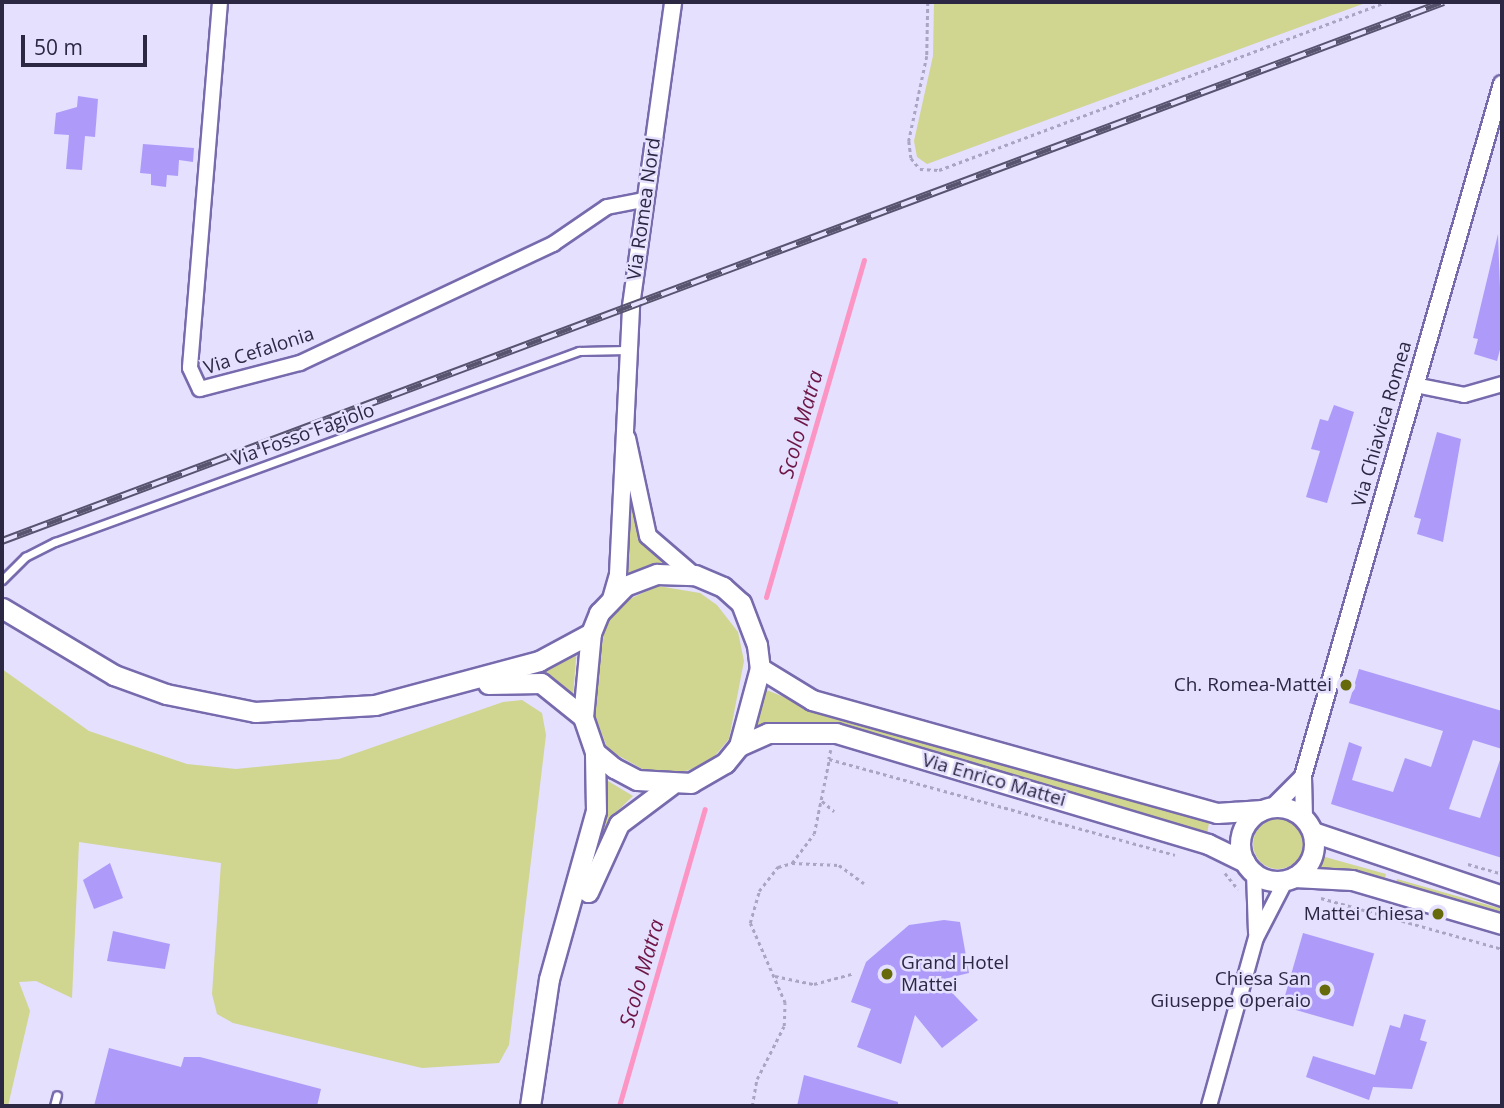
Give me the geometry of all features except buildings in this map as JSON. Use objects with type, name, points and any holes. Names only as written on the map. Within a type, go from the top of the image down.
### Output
[{"type":"main road","points":[[530,1106],[549,979],[596,811],[595,752],[583,718],[591,633],[611,599],[625,586],[657,574],[695,575],[741,603],[760,668],[739,746],[708,775],[671,785],[619,824],[562,939]]},
{"type":"main road","points":[[2,608],[114,675],[166,694],[255,712],[375,705],[539,661],[591,633]]},
{"type":"main road","name":"Via Enrico Mattei","points":[[760,668],[811,700],[1217,813],[1267,808]]},
{"type":"main road","points":[[452,685],[525,679],[560,696],[583,718]]},
{"type":"main road","name":"Via Enrico Mattei","points":[[739,746],[768,733],[836,733],[1208,844],[1249,867]]},
{"type":"main road","points":[[595,752],[637,780],[671,785]]},
{"type":"main road","points":[[1502,896],[1267,808],[1242,832],[1249,867],[1290,878],[1352,880],[1502,924]]},
{"type":"main road","points":[[1290,878],[1314,853],[1309,825]]},
{"type":"street","name":"Via Cefalonia","points":[[220,2],[190,368],[200,389],[300,363],[553,244],[607,207],[644,200]]},
{"type":"street","name":"Via Romea Nord","points":[[611,599],[618,575],[627,351],[644,200],[673,2]]},
{"type":"street","name":"Via Chiavica Romea","points":[[1309,825],[1303,776],[1415,385],[1497,126],[1502,84]]},
{"type":"street","points":[[1415,385],[1452,395],[1502,384]]},
{"type":"street","name":"Via Romea Nord","points":[[623,418],[648,536],[675,565],[695,575]]},
{"type":"street","name":"Via Chiavica Romea","points":[[1267,808],[1303,776]]},
{"type":"street","points":[[1249,867],[1255,904],[1256,938]]},
{"type":"street","points":[[1209,1106],[1256,938],[1290,878]]},
{"type":"lane","name":"Via Fosso Fagiolo","points":[[2,580],[25,557],[68,537],[579,351],[627,351]]},
{"type":"lane","points":[[54,1106],[57,1095]]},
{"type":"path","points":[[928,2],[927,56],[909,141],[911,158],[920,169],[939,170],[1385,2]]},
{"type":"path","points":[[752,1106],[757,1079],[784,1027],[785,1003],[750,923],[766,878],[792,863],[814,834],[836,733]]},
{"type":"path","points":[[829,759],[1181,856]]},
{"type":"path","points":[[822,801],[834,811]]},
{"type":"path","points":[[792,863],[839,865],[864,883]]},
{"type":"path","points":[[1219,866],[1244,903],[1255,904]]},
{"type":"path","points":[[1314,896],[1502,949]]},
{"type":"path","points":[[775,976],[814,984],[852,974]]},
{"type":"green space","points":[[934,2],[1368,2],[927,164],[917,157],[914,141],[933,56]]},
{"type":"green space","points":[[625,467],[638,534],[665,565],[626,577]]},
{"type":"green space","points":[[658,586],[700,593],[717,605],[738,632],[744,661],[729,739],[709,763],[677,774],[648,772],[608,750],[592,708],[605,627],[623,602]]},
{"type":"green space","points":[[577,646],[573,697],[524,670]]},
{"type":"green space","points":[[2,669],[89,731],[187,764],[236,769],[339,759],[503,702],[522,700],[542,713],[546,735],[509,1045],[499,1063],[422,1068],[233,1023],[217,1014],[212,994],[221,863],[79,842],[72,998],[36,981],[19,982],[30,1011],[8,1106],[2,1106]]},
{"type":"green space","points":[[764,689],[824,713],[1209,823],[1207,834],[830,726],[755,735]]},
{"type":"green space","points":[[603,778],[633,796],[610,818],[592,853]]},
{"type":"green space","points":[[1278,819],[1296,826],[1303,844],[1296,862],[1278,869],[1260,862],[1253,844],[1260,826]]},
{"type":"green space","points":[[1318,855],[1386,874],[1384,882],[1312,870]]},
{"type":"green space","points":[[1397,879],[1502,909],[1502,918],[1395,886]]},
{"type":"waterway","name":"Scolo Matra","points":[[766,597],[864,260]]},
{"type":"waterway","name":"Scolo Matra","points":[[619,1106],[705,809]]},
{"type":"railway","points":[[2,541],[1444,2]]},
{"type":"place","name":"Ch. Romea-Mattei","points":[[1346,685]]},
{"type":"place","name":"Mattei Chiesa","points":[[1438,914]]},
{"type":"place","name":"Grand Hotel Mattei","points":[[887,974]]},
{"type":"place","name":"Chiesa San Giuseppe Operaio","points":[[1325,990]]}]
